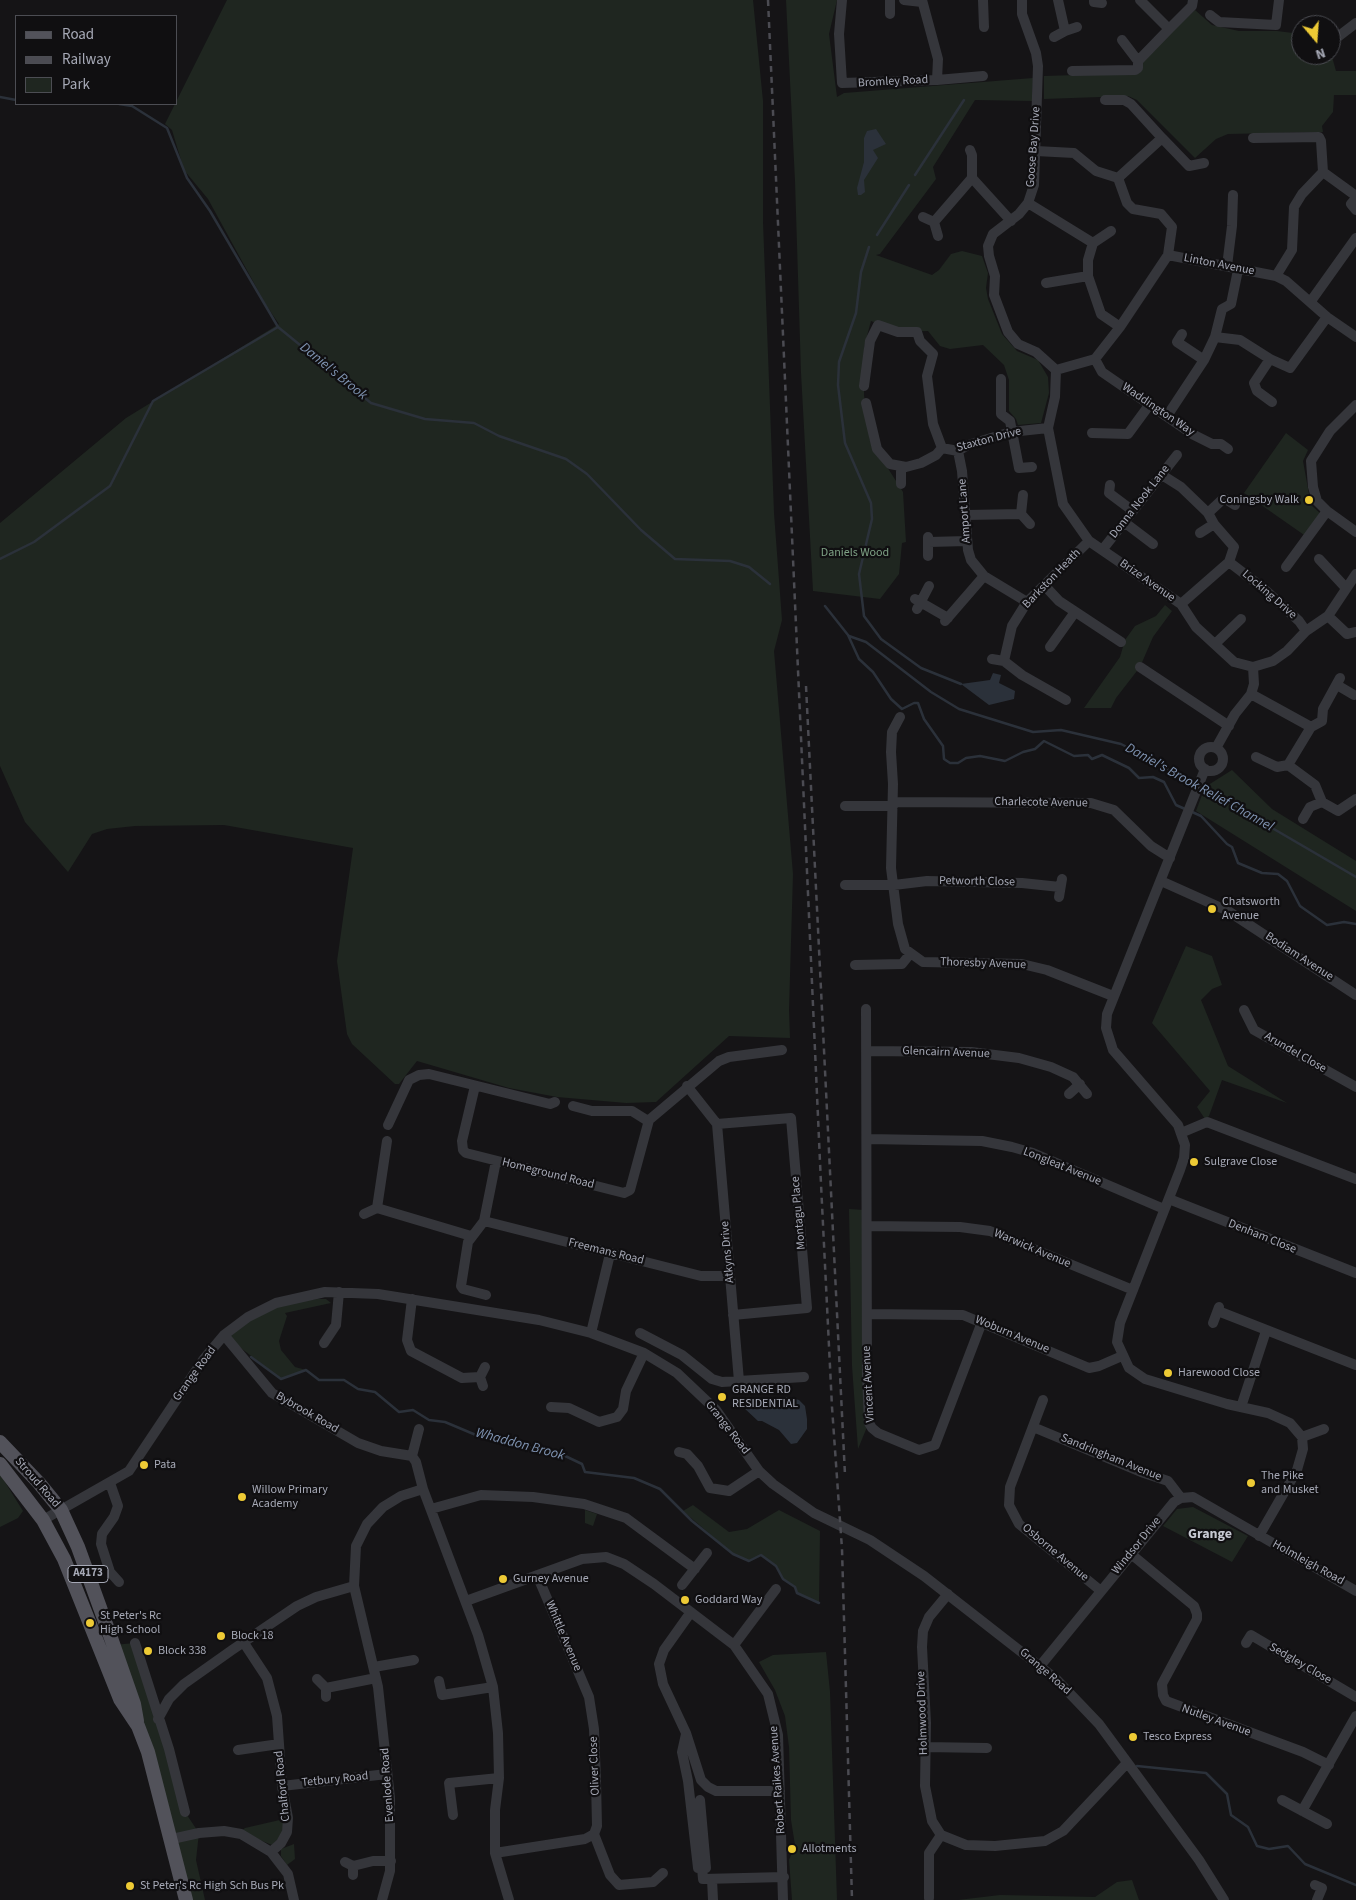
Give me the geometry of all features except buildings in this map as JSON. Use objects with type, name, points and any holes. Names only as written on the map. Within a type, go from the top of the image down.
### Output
[{"type":"main road","name":"Stroud Road","points":[[0,1442],[40,1483],[61,1510],[78,1548],[134,1704],[138,1726],[148,1752],[172,1839],[186,1900]]},
{"type":"main road","name":"Stroud Road","points":[[0,1464],[42,1520],[75,1584],[120,1699],[138,1726]]},
{"type":"street","name":"Bromley Road","points":[[842,0],[838,34],[842,83],[937,80],[983,76]]},
{"type":"street","points":[[890,0],[890,14]]},
{"type":"street","points":[[904,0],[922,1]]},
{"type":"street","points":[[983,0],[984,27]]},
{"type":"street","name":"Goose Bay Drive","points":[[1022,0],[1022,14],[1036,53],[1038,66],[1034,185],[1028,203],[1011,221],[993,234],[990,240],[989,256],[995,276],[994,296],[1008,332],[1018,344],[1036,352],[1056,370]]},
{"type":"street","points":[[1058,0],[1065,31]]},
{"type":"street","points":[[1140,0],[1169,29]]},
{"type":"street","points":[[1138,61],[1192,6],[1193,0]]},
{"type":"street","points":[[1210,15],[1219,22],[1276,25],[1279,0]]},
{"type":"street","name":"Bromley Road","points":[[922,1],[938,59],[937,80]]},
{"type":"street","points":[[1054,37],[1077,26]]},
{"type":"street","points":[[1341,35],[1354,28]]},
{"type":"street","points":[[1072,71],[1135,70],[1138,68],[1138,61],[1122,40]]},
{"type":"street","points":[[1105,100],[1124,100],[1131,104],[1189,166],[1204,163]]},
{"type":"street","points":[[1253,138],[1319,137],[1321,141],[1323,172],[1302,194],[1294,207],[1292,250],[1276,276]]},
{"type":"street","points":[[1118,178],[1162,138]]},
{"type":"street","points":[[934,222],[972,178],[972,155],[970,150]]},
{"type":"street","points":[[1036,151],[1074,153],[1096,171],[1118,178]]},
{"type":"street","points":[[1323,172],[1356,197],[1351,204],[1356,210]]},
{"type":"street","points":[[972,178],[1011,221]]},
{"type":"street","points":[[1118,178],[1127,203],[1133,209],[1161,214],[1172,226],[1168,255]]},
{"type":"street","points":[[1226,266],[1232,226],[1233,195]]},
{"type":"street","points":[[1028,203],[1093,243]]},
{"type":"street","points":[[923,217],[934,222],[938,236]]},
{"type":"street","points":[[1111,231],[1093,243],[1088,260],[1088,276],[1101,314],[1120,328]]},
{"type":"street","points":[[1311,301],[1356,238]]},
{"type":"street","name":"Linton Avenue","points":[[1096,359],[1120,328],[1168,255],[1276,276],[1286,281],[1327,317],[1356,337]]},
{"type":"street","points":[[1167,416],[1204,360],[1215,337],[1222,309],[1231,304],[1238,270]]},
{"type":"street","points":[[1046,283],[1088,276]]},
{"type":"street","points":[[1215,337],[1240,340],[1270,359],[1290,368],[1327,317]]},
{"type":"street","name":"Staxton Drive","points":[[864,386],[870,341],[878,325],[898,332],[917,332],[920,340],[933,354],[928,368],[930,405],[933,424],[942,448],[958,451],[968,445],[1011,432],[1048,428]]},
{"type":"street","points":[[1182,334],[1178,342],[1204,360]]},
{"type":"street","points":[[1056,370],[1096,359]]},
{"type":"street","name":"Waddington Way","points":[[1096,359],[1102,372],[1212,444],[1221,444],[1228,449]]},
{"type":"street","points":[[1270,359],[1254,383],[1257,391],[1272,402]]},
{"type":"street","name":"Brize Avenue","points":[[1056,370],[1055,397],[1048,428],[1063,504],[1088,541],[1103,549],[1181,604],[1196,627],[1234,662],[1253,667]]},
{"type":"street","points":[[1002,379],[1001,414],[1010,421],[1019,468],[1032,467]]},
{"type":"street","points":[[866,403],[877,449],[890,464],[901,466],[921,463],[936,455],[942,448]]},
{"type":"street","points":[[1092,433],[1128,434],[1150,404]]},
{"type":"street","points":[[1356,405],[1330,431],[1311,461],[1313,486],[1317,501],[1356,532]]},
{"type":"street","name":"Amport Lane","points":[[958,451],[962,471],[967,541],[972,560],[984,576],[1027,602]]},
{"type":"street","name":"Donna Nook Lane","points":[[1103,549],[1176,455]]},
{"type":"street","points":[[901,466],[902,484]]},
{"type":"street","points":[[1162,475],[1181,487],[1208,512],[1214,524],[1234,547],[1229,562],[1181,604]]},
{"type":"street","points":[[1110,485],[1108,493],[1133,511]]},
{"type":"street","points":[[1208,512],[1224,493],[1235,505]]},
{"type":"street","points":[[1020,514],[1023,495]]},
{"type":"street","points":[[1286,567],[1326,510]]},
{"type":"street","points":[[966,516],[1020,514],[1030,524]]},
{"type":"street","points":[[1124,522],[1153,544]]},
{"type":"street","points":[[1200,533],[1214,524]]},
{"type":"street","points":[[928,556],[928,540],[967,541]]},
{"type":"street","name":"Barkston Heath","points":[[1004,661],[1012,626],[1027,602],[1088,541]]},
{"type":"street","name":"Locking Drive","points":[[1229,562],[1263,588],[1299,621],[1306,631]]},
{"type":"street","points":[[1319,563],[1346,588]]},
{"type":"street","points":[[1216,748],[1235,714],[1251,694],[1254,684],[1253,667],[1273,662],[1288,651],[1306,631],[1328,616],[1356,574]]},
{"type":"street","points":[[929,586],[918,604],[946,619],[984,576]]},
{"type":"street","points":[[1044,585],[1059,601],[1121,642]]},
{"type":"street","points":[[1050,647],[1075,612]]},
{"type":"street","points":[[1328,616],[1347,634],[1356,632]]},
{"type":"street","points":[[1214,644],[1241,619]]},
{"type":"street","points":[[992,659],[1004,661],[1022,675],[1066,700]]},
{"type":"street","points":[[1140,667],[1229,726]]},
{"type":"street","points":[[1256,757],[1277,767],[1288,765],[1312,727],[1322,720],[1324,709],[1335,685],[1354,695]]},
{"type":"street","points":[[1251,694],[1312,727]]},
{"type":"street","points":[[855,964],[902,964],[910,954],[901,941],[891,868],[893,804],[892,732],[900,717]]},
{"type":"street","points":[[1181,1498],[1193,1497],[1259,1536],[1297,1470],[1303,1449],[1302,1437],[1290,1423],[1268,1414],[1146,1379],[1129,1368],[1122,1356],[1117,1334],[1184,1158],[1185,1146],[1181,1133],[1171,1116],[1113,1050],[1106,1021],[1113,996],[1161,881],[1200,780],[1199,760],[1201,753],[1206,748],[1216,748]]},
{"type":"street","points":[[1200,780],[1222,764],[1222,756],[1216,748]]},
{"type":"street","points":[[1288,765],[1315,786],[1322,802],[1338,811],[1356,799]]},
{"type":"street","points":[[1303,819],[1310,806],[1322,802]]},
{"type":"street","name":"Charlecote Avenue","points":[[893,804],[1091,803],[1114,810],[1152,846],[1170,858]]},
{"type":"street","points":[[845,806],[893,804]]},
{"type":"street","name":"Petworth Close","points":[[894,885],[927,880],[1022,883],[1060,888]]},
{"type":"street","name":"Bodiam Avenue","points":[[1161,881],[1228,911],[1356,995]]},
{"type":"street","points":[[846,885],[894,885]]},
{"type":"street","name":"Thoresby Avenue","points":[[910,954],[922,962],[1022,964],[1047,970],[1113,996]]},
{"type":"street","points":[[866,1009],[866,1139]]},
{"type":"street","name":"Arundel Close","points":[[1244,1009],[1254,1030],[1356,1086]]},
{"type":"street","points":[[574,1106],[582,1113],[632,1111],[648,1121],[708,1068],[729,1057],[782,1050]]},
{"type":"street","name":"Glencairn Avenue","points":[[866,1051],[971,1052],[1019,1058],[1051,1067],[1073,1077],[1087,1094]]},
{"type":"street","points":[[388,1125],[409,1080],[419,1075],[429,1074],[550,1104],[555,1102]]},
{"type":"street","points":[[1069,1094],[1080,1084]]},
{"type":"street","name":"Homeground Road","points":[[476,1086],[462,1146],[463,1150],[470,1156],[628,1192],[648,1121]]},
{"type":"street","points":[[687,1086],[717,1124]]},
{"type":"street","name":"Montagu Place","points":[[717,1124],[791,1118],[792,1127],[807,1308],[734,1315]]},
{"type":"street","points":[[1181,1133],[1207,1122],[1356,1179]]},
{"type":"street","name":"Atkyns Drive","points":[[717,1124],[739,1380]]},
{"type":"street","name":"Longleat Avenue","points":[[866,1139],[982,1141],[1012,1147],[1166,1204]]},
{"type":"street","name":"Vincent Avenue","points":[[866,1139],[869,1422],[878,1433],[919,1450],[931,1448],[938,1438],[982,1322]]},
{"type":"street","points":[[377,1208],[388,1141]]},
{"type":"street","points":[[486,1294],[462,1288],[471,1236],[484,1221],[496,1162]]},
{"type":"street","name":"Denham Close","points":[[1166,1204],[1356,1273]]},
{"type":"street","points":[[364,1214],[377,1208],[471,1236]]},
{"type":"street","name":"Freemans Road","points":[[484,1221],[701,1276],[730,1276]]},
{"type":"street","name":"Warwick Avenue","points":[[867,1226],[960,1227],[990,1231],[1133,1290]]},
{"type":"street","points":[[591,1332],[610,1254]]},
{"type":"street","points":[[325,1337],[336,1325],[339,1292]]},
{"type":"street","name":"Grange Road","points":[[42,1520],[129,1471],[198,1367],[224,1335],[248,1317],[276,1303],[313,1294],[339,1292],[412,1299],[539,1320],[591,1332],[644,1353],[677,1373],[716,1410],[759,1471],[794,1500],[814,1513],[870,1540],[924,1576],[1068,1690],[1099,1724],[1199,1860],[1224,1900]]},
{"type":"street","points":[[412,1299],[407,1340],[411,1351],[462,1378],[482,1382],[485,1367]]},
{"type":"street","points":[[1213,1323],[1219,1309],[1266,1331],[1356,1365]]},
{"type":"street","name":"Woburn Avenue","points":[[867,1314],[963,1315],[1089,1368],[1099,1366],[1122,1356]]},
{"type":"street","points":[[1241,1407],[1266,1331]]},
{"type":"street","points":[[640,1333],[682,1355],[712,1379],[722,1382],[804,1377]]},
{"type":"street","name":"Bybrook Road","points":[[224,1335],[272,1393],[358,1443],[381,1451],[412,1456]]},
{"type":"street","points":[[551,1407],[569,1408],[599,1422],[617,1417],[623,1409],[626,1391],[644,1353]]},
{"type":"street","name":"Osborne Avenue","points":[[1043,1400],[1010,1487],[1008,1496],[1013,1516],[1019,1524],[1101,1591]]},
{"type":"street","name":"Sandringham Avenue","points":[[1033,1427],[1140,1472],[1168,1481],[1181,1498]]},
{"type":"street","points":[[419,1429],[412,1456],[416,1462],[423,1489],[486,1658],[493,1687],[498,1733],[499,1778],[495,1819],[495,1853],[509,1900]]},
{"type":"street","points":[[1302,1437],[1324,1429]]},
{"type":"street","points":[[685,1451],[698,1466],[710,1488],[729,1491],[759,1471]]},
{"type":"street","points":[[110,1483],[118,1506],[114,1517],[102,1534],[101,1544],[110,1572],[119,1582]]},
{"type":"street","name":"Evenlode Road","points":[[382,1900],[386,1892],[391,1861],[387,1774],[375,1672],[354,1586],[356,1546],[368,1524],[383,1507],[401,1496],[423,1489]]},
{"type":"street","points":[[431,1509],[481,1495],[533,1497],[584,1504],[626,1518],[694,1569]]},
{"type":"street","name":"Windsor Drive","points":[[1040,1666],[1174,1502],[1181,1498]]},
{"type":"street","name":"Holmleigh Road","points":[[1259,1536],[1356,1591]]},
{"type":"street","points":[[682,1585],[707,1552]]},
{"type":"street","name":"Nutley Avenue","points":[[1131,1554],[1194,1606],[1197,1614],[1197,1619],[1162,1684],[1163,1695],[1166,1701],[1171,1705],[1303,1752],[1329,1765]]},
{"type":"street","name":"Robert Raikes Avenue","points":[[466,1601],[591,1557],[613,1559],[654,1584],[734,1645],[768,1694],[778,1735],[784,1877],[783,1900]]},
{"type":"street","name":"Whittle Avenue","points":[[537,1575],[589,1697]]},
{"type":"street","points":[[158,1719],[169,1700],[184,1684],[244,1643],[303,1603],[316,1597],[354,1586]]},
{"type":"street","points":[[734,1645],[776,1588]]},
{"type":"street","name":"Holmwood Drive","points":[[941,1835],[932,1821],[927,1804],[922,1664],[923,1632],[929,1617],[948,1594]]},
{"type":"street","points":[[691,1612],[664,1650],[659,1664],[663,1684],[686,1733],[701,1780],[708,1787],[727,1793],[780,1792]]},
{"type":"street","name":"Sedgley Close","points":[[1246,1642],[1251,1635],[1356,1697]]},
{"type":"street","points":[[135,1643],[169,1749],[185,1812]]},
{"type":"street","name":"Chalford Road","points":[[244,1643],[267,1678],[277,1716],[282,1786],[288,1818],[288,1832],[281,1843],[271,1852]]},
{"type":"street","points":[[317,1679],[326,1693],[375,1672],[412,1662]]},
{"type":"street","points":[[439,1681],[442,1695],[493,1687]]},
{"type":"street","name":"Oliver Close","points":[[589,1697],[594,1729],[596,1772],[597,1826],[594,1834]]},
{"type":"street","points":[[1302,1811],[1356,1716]]},
{"type":"street","points":[[686,1733],[682,1752],[688,1781],[698,1868],[702,1868],[713,1900]]},
{"type":"street","name":"Chalford Road","points":[[238,1750],[279,1744]]},
{"type":"street","points":[[925,1748],[987,1748]]},
{"type":"street","points":[[930,1893],[929,1853],[941,1835],[966,1844],[996,1846],[1050,1839],[1063,1831],[1127,1763]]},
{"type":"street","name":"Tetbury Road","points":[[282,1786],[387,1774]]},
{"type":"street","points":[[453,1816],[449,1783],[499,1778]]},
{"type":"street","points":[[700,1800],[706,1868],[702,1868]]},
{"type":"street","points":[[1282,1800],[1327,1824]]},
{"type":"street","points":[[172,1839],[199,1833],[224,1831],[241,1834],[271,1852],[288,1874],[294,1900]]},
{"type":"street","points":[[495,1853],[585,1839],[594,1834],[610,1875],[619,1885],[653,1882],[663,1873]]},
{"type":"street","points":[[351,1868],[373,1861],[391,1861]]},
{"type":"street","points":[[707,1879],[784,1877]]},
{"type":"street","points":[[1315,1885],[1322,1888],[1316,1900]]},
{"type":"green space","points":[[227,0],[753,0],[763,101],[763,222],[774,513],[782,620],[774,651],[793,874],[789,1010],[790,1038],[729,1036],[656,1102],[626,1103],[557,1097],[509,1088],[417,1061],[399,1084],[395,1084],[352,1044],[347,1034],[337,961],[353,848],[224,825],[135,826],[107,829],[92,834],[68,872],[25,822],[0,766],[0,523],[126,418],[279,324],[266,305],[208,199],[184,170],[172,130],[165,124],[174,105],[178,105],[178,98]]},
{"type":"green space","name":"Daniels Wood","points":[[786,0],[837,0],[829,34],[837,97],[844,93],[1033,78],[1032,101],[975,100],[933,167],[936,179],[880,254],[876,255],[932,275],[939,270],[951,254],[962,251],[982,256],[988,273],[986,288],[988,299],[1002,334],[1017,351],[1038,360],[1048,377],[1049,393],[1041,423],[1018,425],[1016,419],[1009,411],[1009,380],[1004,365],[983,345],[950,349],[940,346],[928,331],[898,332],[871,321],[864,347],[864,395],[870,440],[903,492],[906,542],[902,543],[899,574],[880,599],[813,591],[801,373],[795,181]]},
{"type":"green space","points":[[1195,10],[1212,25],[1239,31],[1291,33],[1291,65],[1334,65],[1336,71],[1356,71],[1356,95],[1334,95],[1333,112],[1322,126],[1323,132],[1228,134],[1216,139],[1195,158],[1137,100],[1128,96],[1044,99],[1044,76],[1140,73],[1141,61]]},
{"type":"green space","points":[[1286,433],[1308,450],[1303,461],[1311,505],[1322,515],[1307,537],[1244,493]]},
{"type":"green space","points":[[1165,605],[1172,611],[1153,637],[1140,667],[1116,698],[1111,708],[1084,708],[1120,657],[1125,640],[1135,626],[1156,616]]},
{"type":"green space","points":[[1232,770],[1272,809],[1356,861],[1356,911],[1196,811],[1205,787]]},
{"type":"green space","points":[[1186,946],[1212,956],[1222,985],[1212,989],[1201,1000],[1228,1066],[1287,1103],[1222,1080],[1209,1116],[1205,1119],[1197,1107],[1210,1091],[1152,1023]]},
{"type":"green space","points":[[849,1209],[864,1210],[867,1427],[858,1449],[852,1366]]},
{"type":"green space","points":[[326,1299],[331,1303],[285,1313],[287,1316],[279,1341],[281,1350],[295,1367],[306,1370],[281,1379],[224,1335],[276,1303]]},
{"type":"green space","points":[[0,1474],[23,1511],[18,1518],[0,1527]]},
{"type":"green space","points":[[693,1505],[729,1532],[747,1529],[779,1510],[820,1531],[819,1603],[797,1593],[795,1587],[783,1579],[776,1566],[762,1555],[749,1561],[733,1554],[683,1511]]},
{"type":"green space","points":[[1193,1507],[1248,1536],[1232,1562],[1163,1526],[1177,1509]]},
{"type":"green space","points":[[585,1510],[597,1514],[593,1526],[585,1523]]},
{"type":"green space","points":[[135,1643],[185,1812],[199,1833],[196,1860],[205,1900],[186,1900],[113,1645]]},
{"type":"green space","points":[[826,1652],[830,1692],[837,1900],[792,1900],[789,1860],[795,1845],[791,1820],[789,1747],[785,1716],[775,1690],[759,1662],[773,1655]]},
{"type":"green space","points":[[284,1819],[282,1836],[272,1845],[240,1832],[245,1828]]},
{"type":"green space","points":[[294,1844],[295,1859],[287,1865],[281,1856],[281,1849]]},
{"type":"green space","points":[[1132,1880],[1139,1900],[958,1900],[1000,1895],[1095,1897],[1117,1882]]},
{"type":"shaded area","points":[[876,129],[886,144],[873,150],[878,158],[864,180],[865,192],[858,195],[857,188],[864,162],[864,138],[867,131]]},
{"type":"shaded area","points":[[993,673],[1001,675],[999,683],[1015,691],[1014,699],[989,705],[961,684],[990,680]]},
{"type":"shaded area","points":[[788,1397],[799,1400],[805,1406],[807,1419],[807,1429],[797,1443],[791,1444],[779,1430],[762,1421],[758,1421],[743,1407],[750,1399]]},
{"type":"waterway","name":"Daniel's Brook","points":[[0,97],[15,100]]},
{"type":"waterway","points":[[915,175],[964,100]]},
{"type":"waterway","name":"Daniel's Brook","points":[[126,105],[132,106],[167,128],[187,178],[210,211],[278,327],[371,403],[425,419],[474,423],[499,436],[566,459],[587,474],[641,530],[675,559],[730,561],[749,567],[770,584]]},
{"type":"waterway","points":[[877,235],[909,185]]},
{"type":"waterway","points":[[869,247],[861,272],[856,313],[839,362],[838,385],[845,443],[871,503],[872,519],[859,574],[864,616],[881,639],[921,668],[961,684]]},
{"type":"waterway","points":[[0,559],[34,542],[110,486],[153,401],[278,327]]},
{"type":"waterway","name":"Daniel's Brook","points":[[825,606],[848,635],[859,659],[873,672],[891,699],[902,709],[918,703],[924,719],[943,746],[944,759],[950,763],[958,763],[966,758],[980,756],[1005,761],[1023,752],[1035,749],[1044,741],[1074,756],[1088,755],[1092,759],[1102,755],[1129,768],[1139,778],[1153,777],[1164,782],[1176,805],[1185,809]]},
{"type":"waterway","name":"Daniel's Brook Relief Channel","points":[[849,636],[866,642],[931,692],[959,709],[1033,732],[1061,730],[1121,744],[1161,764],[1183,781],[1196,787]]},
{"type":"waterway","name":"Daniel's Brook Relief Channel","points":[[1201,789],[1219,797],[1356,877]]},
{"type":"waterway","name":"Daniel's Brook","points":[[1190,811],[1201,816],[1232,847],[1238,863],[1262,873],[1278,874],[1287,881],[1300,906],[1327,925],[1344,922],[1356,924]]},
{"type":"waterway","name":"Whaddon Brook","points":[[251,1357],[281,1379],[306,1370],[319,1380],[344,1380],[358,1389],[375,1392],[399,1412],[413,1410],[429,1420],[445,1422],[483,1438],[498,1439],[510,1444],[525,1445],[539,1451],[561,1454],[582,1464],[585,1472],[634,1478],[660,1489],[692,1521],[733,1554],[749,1561],[761,1555],[776,1566],[783,1579],[795,1587],[797,1593],[819,1603]]},
{"type":"waterway","name":"Whaddon Brook","points":[[1137,1766],[1206,1773],[1227,1794],[1231,1815],[1248,1827],[1257,1846],[1269,1849],[1288,1846],[1305,1864],[1356,1885]]},
{"type":"railway","points":[[768,0],[821,1184],[832,1407],[842,1549],[852,1900]]},
{"type":"railway","points":[[806,686],[845,1475]]},
{"type":"place","name":"Coningsby Walk","points":[[1309,500]]},
{"type":"place","name":"Chatsworth Avenue","points":[[1212,909]]},
{"type":"place","name":"Sulgrave Close","points":[[1194,1162]]},
{"type":"place","name":"Harewood Close","points":[[1168,1373]]},
{"type":"place","name":"GRANGE RD RESIDENTIAL","points":[[722,1397]]},
{"type":"place","name":"Pata","points":[[144,1465]]},
{"type":"place","name":"The Pike and Musket","points":[[1251,1483]]},
{"type":"place","name":"Willow Primary Academy","points":[[242,1497]]},
{"type":"place","name":"Gurney Avenue","points":[[503,1579]]},
{"type":"place","name":"Goddard Way","points":[[685,1600]]},
{"type":"place","name":"St Peter's Rc High School","points":[[90,1623]]},
{"type":"place","name":"Block 18","points":[[221,1636]]},
{"type":"place","name":"Block 338","points":[[148,1651]]},
{"type":"place","name":"Tesco Express","points":[[1133,1737]]},
{"type":"place","name":"Allotments","points":[[792,1849]]},
{"type":"place","name":"St Peter's Rc High Sch Bus Pk","points":[[130,1886]]},
{"type":"district","name":"Grange","points":[[1210,1535]]}]
